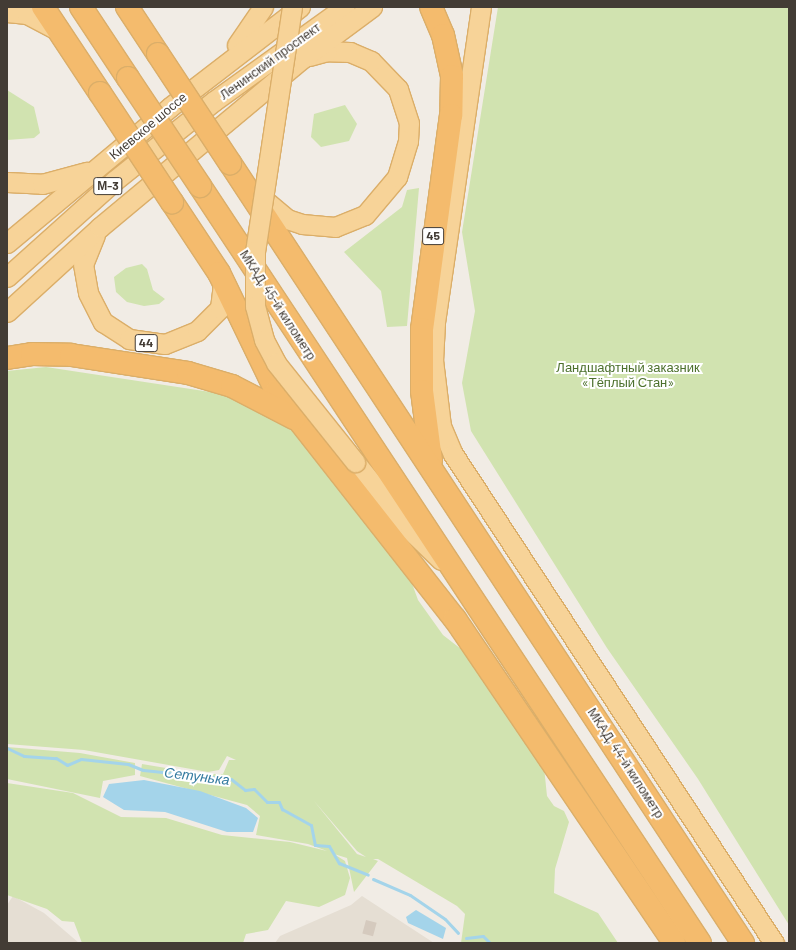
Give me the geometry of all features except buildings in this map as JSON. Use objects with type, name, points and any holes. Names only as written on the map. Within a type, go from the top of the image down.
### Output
[{"type":"highway","points":[[42,7],[172,202],[223,283],[262,368],[464,632],[674,943]]},
{"type":"highway","name":"МКАД, 45-й километр","points":[[82,7],[700,943]]},
{"type":"highway","points":[[127,7],[432,468]]},
{"type":"highway","name":"45","points":[[431,7],[443,35],[452,76],[451,115],[422,329],[422,391],[432,468]]},
{"type":"highway","points":[[7,358],[32,354],[71,355],[188,373],[232,386],[302,422]]},
{"type":"highway","name":"МКАД, 44-й километр","points":[[432,468],[743,943]]},
{"type":"main road","points":[[136,7],[157,53]]},
{"type":"main road","points":[[216,71],[255,23],[263,7]]},
{"type":"main road","points":[[292,7],[255,251],[255,306],[264,340],[276,363],[410,530],[459,577]]},
{"type":"main road","name":"Ленинский проспект","points":[[216,71],[300,7]]},
{"type":"main road","name":"Ленинский проспект","points":[[214,101],[345,7]]},
{"type":"main road","points":[[7,312],[100,227],[303,58],[372,7]]},
{"type":"main road","points":[[481,7],[436,323],[433,360],[441,426],[453,454],[774,943]]},
{"type":"main road","points":[[7,12],[27,14],[59,31]]},
{"type":"main road","points":[[231,164],[271,208],[287,219],[313,226],[335,227],[352,222],[365,215],[388,190],[397,177],[408,141],[409,123],[398,89],[371,61],[350,52],[327,51],[303,58]]},
{"type":"main road","name":"Киевское шоссе","points":[[7,244],[216,71]]},
{"type":"main road","name":"Киевское шоссе","points":[[7,278],[114,181],[214,101]]},
{"type":"main road","points":[[7,182],[42,184],[95,170]]},
{"type":"main road","name":"44","points":[[100,227],[83,264],[86,286],[103,322],[129,339],[165,344],[197,331],[220,308],[223,283]]},
{"type":"shaded area","points":[[13,896],[44,913],[79,943],[8,943],[7,905]]},
{"type":"shaded area","points":[[362,896],[434,943],[275,943],[280,936],[351,905]]},
{"type":"green space","name":"Ландшафтный заказник «Тёплый Стан»","points":[[498,7],[789,7],[789,925],[698,779],[607,648],[471,431],[462,383],[475,311],[462,232]]},
{"type":"green space","points":[[7,90],[34,107],[40,133],[34,138],[7,140]]},
{"type":"green space","points":[[345,105],[357,124],[349,141],[321,147],[311,137],[314,114]]},
{"type":"green space","points":[[419,188],[407,326],[387,327],[381,291],[344,252],[402,207],[407,190]]},
{"type":"green space","points":[[142,264],[147,269],[153,290],[165,299],[159,304],[144,306],[127,302],[116,292],[114,277],[126,268]]},
{"type":"green space","points":[[46,367],[217,393],[257,406],[289,425],[406,567],[418,600],[443,635],[461,649],[544,767],[547,796],[554,806],[564,811],[569,822],[555,869],[554,893],[598,913],[618,943],[461,943],[465,914],[457,906],[378,859],[373,859],[378,861],[354,892],[347,858],[334,854],[345,861],[350,878],[345,895],[319,907],[286,901],[268,930],[246,934],[243,943],[82,943],[74,922],[62,921],[47,909],[7,895],[7,783],[73,793],[121,817],[166,818],[222,835],[290,842],[327,851],[308,844],[256,835],[260,816],[247,805],[140,776],[142,764],[202,774],[223,774],[229,760],[236,760],[227,756],[219,770],[208,772],[84,750],[7,744],[7,371]],"holes":[[[314,801],[357,851],[366,857],[357,854]]]},
{"type":"green space","points":[[7,747],[80,753],[135,763],[135,775],[103,781],[100,798],[7,779]]},
{"type":"water","points":[[144,780],[200,791],[246,808],[258,818],[253,832],[227,832],[165,812],[124,810],[103,797],[109,784]]},
{"type":"water","points":[[416,910],[446,928],[443,939],[408,923],[406,917]]},
{"type":"waterway","name":"Сетунька","points":[[7,748],[24,756],[56,758],[67,765],[81,759],[128,764],[143,770],[231,779],[245,790],[254,789],[267,802],[279,802],[282,809],[311,825],[315,845],[329,846],[339,863],[368,875]]},
{"type":"waterway","name":"Сетунька","points":[[373,879],[410,895],[445,919],[458,933]]},
{"type":"waterway","name":"Сетунька","points":[[466,938],[483,936],[490,943]]}]
